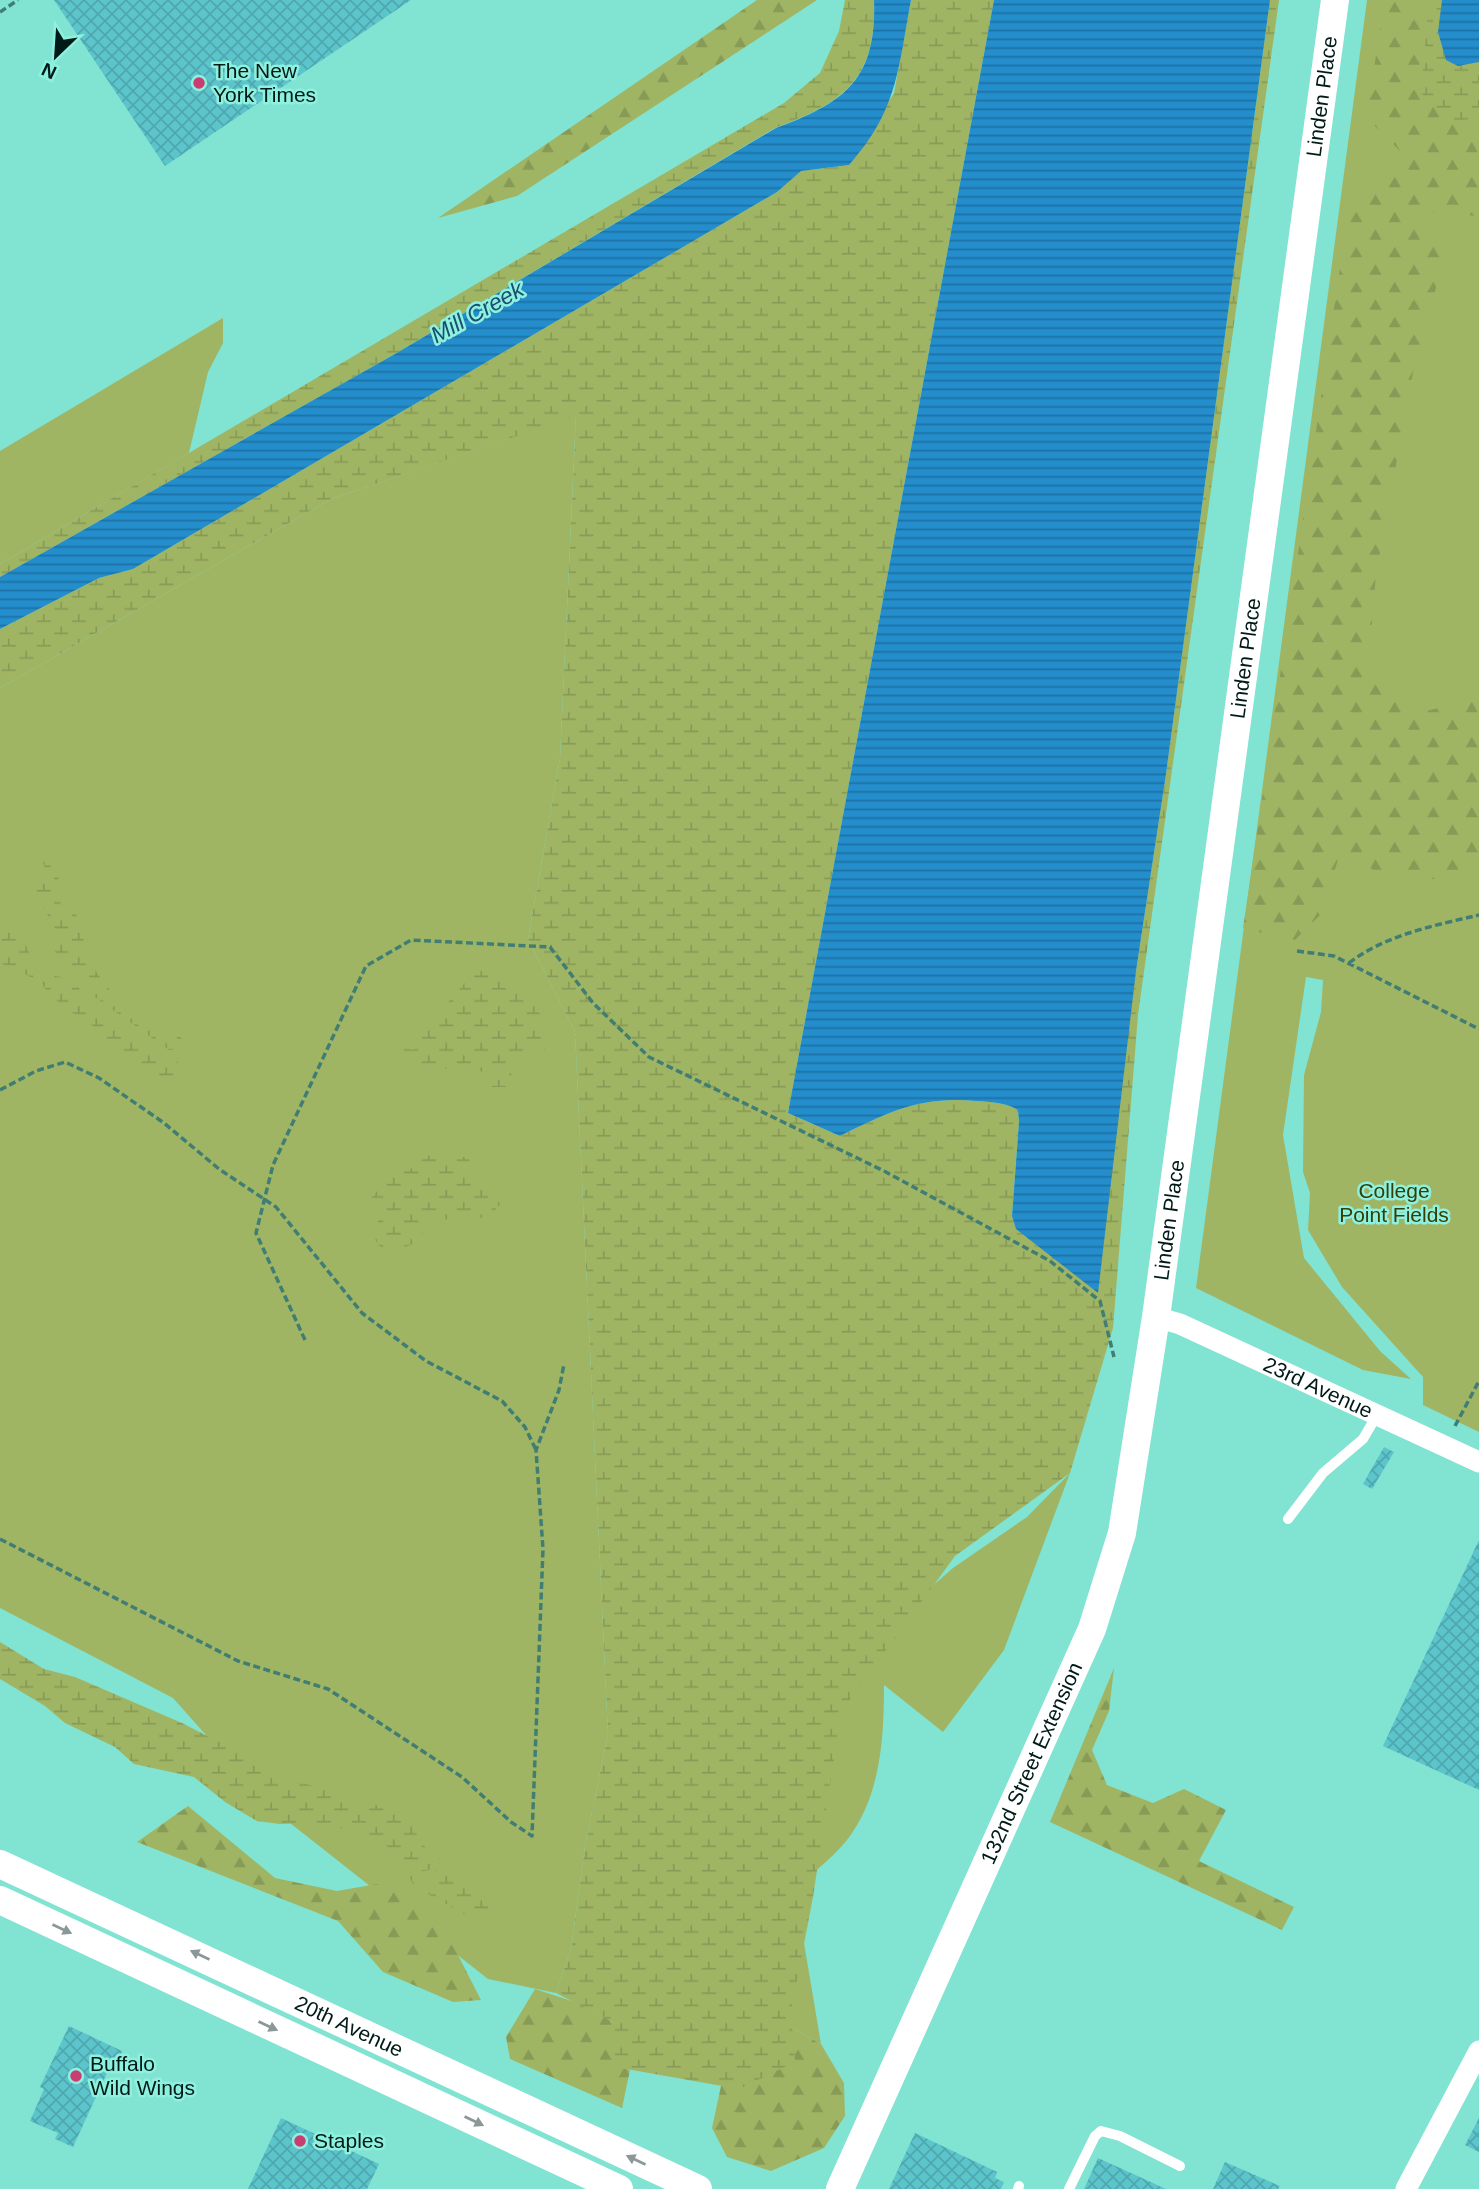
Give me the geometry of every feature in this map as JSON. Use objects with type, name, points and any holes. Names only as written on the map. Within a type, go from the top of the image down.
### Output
[{"type":"street","name":"Linden Place","points":[[1156,1317],[1335,0]]},
{"type":"street","name":"23rd Avenue","points":[[1156,1317],[1180,1324],[1479,1462]]},
{"type":"street","name":"132nd Street Extension","points":[[840,2189],[1092,1629],[1122,1532],[1156,1317]]},
{"type":"street","name":"20th Avenue","points":[[0,1864],[698,2189]]},
{"type":"street","name":"20th Avenue","points":[[0,1900],[619,2189]]},
{"type":"street","points":[[1406,2189],[1479,2051]]},
{"type":"lane","points":[[1288,1519],[1323,1473],[1363,1439],[1377,1415]]},
{"type":"lane","points":[[1069,2189],[1095,2136],[1101,2131],[1120,2136],[1180,2166]]},
{"type":"path","points":[[0,12],[18,0]]},
{"type":"path","points":[[1349,962],[1364,951],[1433,926],[1479,915]]},
{"type":"path","points":[[305,1340],[256,1233],[273,1165],[366,966],[411,940],[550,947],[593,1003],[649,1057],[884,1171],[1050,1261],[1100,1301],[1114,1357]]},
{"type":"path","points":[[1297,951],[1334,956],[1349,962],[1479,1029]]},
{"type":"path","points":[[0,1090],[36,1071],[65,1062],[99,1078],[164,1123],[219,1169],[264,1199],[292,1226],[362,1313],[426,1361],[502,1401],[525,1427],[536,1450],[543,1549],[532,1836],[511,1822],[462,1777],[328,1689],[239,1661],[0,1539]]},
{"type":"path","points":[[536,1450],[559,1390],[564,1364]]},
{"type":"path","points":[[1455,1426],[1479,1381]]},
{"type":"green space","points":[[757,0],[817,0],[517,196],[438,218]]},
{"type":"green space","points":[[845,0],[874,0],[870,50],[852,84],[820,109],[775,128],[395,354],[0,577],[0,564],[784,103],[820,73],[839,31]]},
{"type":"green space","points":[[911,0],[994,0],[788,1113],[840,1136],[890,1113],[938,1101],[992,1102],[1013,1107],[1018,1110],[1019,1122],[1012,1215],[1136,971],[1166,774],[1270,0],[1279,0],[1138,1015],[1113,1328],[1070,1473],[955,1556],[841,1712],[813,1897],[791,2012],[795,2062],[739,2089],[615,2067],[615,2023],[556,1993],[571,1949],[585,1846],[608,1734],[575,1032],[528,939],[560,758],[576,416],[331,499],[0,688],[0,629],[99,578],[133,569],[777,192],[800,171],[849,165],[894,93]]},
{"type":"green space","name":"College Point Fields","points":[[1367,0],[1479,0],[1479,1432],[1423,1405],[1423,1377],[1342,1287],[1308,1230],[1310,1193],[1303,1172],[1304,1075],[1321,1012],[1323,980],[1306,977],[1283,1135],[1304,1258],[1380,1351],[1411,1379],[1363,1370],[1196,1288]]},
{"type":"green space","points":[[1385,0],[1426,0],[1424,97],[1450,122],[1479,118],[1479,216],[1422,212],[1444,259],[1414,367],[1376,574],[1368,673],[1408,715],[1479,699],[1479,863],[1419,884],[1376,872],[1342,847],[1321,914],[1294,941],[1243,928],[1348,213],[1361,190],[1407,158],[1366,117]]},
{"type":"green space","points":[[1429,0],[1442,0],[1438,32],[1470,64],[1479,62],[1479,118],[1450,122],[1421,93]]},
{"type":"green space","points":[[223,318],[223,343],[208,372],[189,453],[0,564],[0,451]]},
{"type":"green space","points":[[576,415],[560,758],[528,939],[575,1032],[608,1734],[585,1846],[571,1949],[556,1993],[488,1979],[271,1808],[173,1698],[0,1608],[0,688],[331,499]]},
{"type":"green space","points":[[54,861],[58,871],[63,910],[72,907],[80,924],[87,953],[98,974],[130,1012],[180,1037],[188,1043],[188,1051],[169,1050],[92,995],[86,974],[63,961],[53,949],[60,938],[35,892],[46,872],[43,862]]},
{"type":"green space","points":[[0,922],[19,930],[33,961],[43,974],[73,979],[92,1008],[130,1033],[141,1048],[177,1060],[181,1071],[176,1081],[145,1072],[93,1026],[62,1006],[37,980],[0,963]]},
{"type":"green space","points":[[477,969],[535,996],[546,1038],[544,1054],[535,1041],[527,1045],[519,1056],[506,1087],[486,1087],[489,1074],[456,1063],[433,1076],[411,1063],[398,1050],[406,1046],[411,1050],[417,1047],[415,1031],[426,1027]]},
{"type":"green space","points":[[447,1151],[469,1159],[474,1178],[481,1182],[486,1177],[490,1185],[501,1192],[503,1200],[486,1216],[477,1219],[449,1219],[429,1225],[416,1242],[405,1247],[389,1251],[379,1246],[372,1235],[381,1215],[372,1207],[371,1198],[396,1169],[409,1170],[427,1156]]},
{"type":"green space","points":[[1070,1473],[1004,1650],[943,1732],[884,1685],[881,1746],[874,1786],[867,1805],[847,1840],[804,1882],[804,1943],[821,2044],[792,2028],[768,1964],[824,1740],[898,1616],[953,1568],[1027,1517]]},
{"type":"green space","points":[[0,1642],[44,1669],[75,1677],[182,1723],[293,1780],[406,1814],[422,1844],[479,1891],[494,1911],[484,1925],[428,1894],[439,1877],[434,1869],[419,1872],[413,1885],[402,1858],[376,1838],[323,1823],[280,1824],[257,1821],[225,1802],[194,1777],[134,1764],[115,1747],[65,1723],[45,1706],[0,1679]]},
{"type":"green space","points":[[1114,1668],[1109,1711],[1092,1750],[1107,1785],[1153,1803],[1184,1789],[1226,1810],[1199,1861],[1294,1907],[1282,1930],[1050,1822]]},
{"type":"green space","points":[[188,1806],[275,1878],[337,1891],[377,1884],[438,1916],[481,2000],[453,2002],[383,1972],[338,1921],[137,1842]]},
{"type":"green space","points":[[535,1989],[578,2003],[615,2023],[615,2065],[630,2070],[622,2108],[510,2059],[506,2037]]},
{"type":"green space","points":[[792,2028],[821,2044],[844,2083],[845,2116],[824,2148],[771,2171],[727,2157],[712,2128],[721,2086],[764,2037]]},
{"type":"water","name":"Mill Creek","points":[[874,0],[911,0],[899,68],[887,107],[878,126],[849,165],[801,171],[777,192],[133,569],[99,578],[0,629],[0,577],[395,354],[776,128],[821,109],[838,97],[863,69],[870,50]]},
{"type":"water","points":[[994,0],[1270,0],[1166,774],[1136,971],[1098,1293],[1016,1229],[1012,1216],[1018,1110],[992,1102],[938,1101],[890,1113],[840,1136],[788,1113]]},
{"type":"water","points":[[1442,0],[1479,0],[1479,62],[1458,66],[1446,60],[1438,32]]},
{"type":"building","name":"The New York Times","points":[[54,0],[411,0],[165,166]]},
{"type":"building","points":[[1384,1447],[1394,1452],[1372,1489],[1363,1484]]},
{"type":"building","points":[[1479,1540],[1479,1790],[1383,1746]]},
{"type":"building","name":"Buffalo Wild Wings","points":[[69,2026],[122,2051],[117,2065],[112,2062],[73,2147],[55,2139],[58,2133],[30,2121],[44,2089],[40,2087]]},
{"type":"building","name":"Staples","points":[[281,2118],[379,2164],[367,2189],[248,2189]]},
{"type":"building","points":[[1479,2118],[1479,2152],[1465,2145]]},
{"type":"building","points":[[915,2133],[997,2172],[995,2178],[1004,2182],[1001,2189],[889,2189]]},
{"type":"building","points":[[1098,2158],[1166,2189],[1084,2189]]},
{"type":"building","points":[[1225,2162],[1280,2186],[1278,2189],[1213,2189]]},
{"type":"place","name":"The New York Times","points":[[199,83]]},
{"type":"place","name":"Buffalo Wild Wings","points":[[76,2076]]},
{"type":"place","name":"Staples","points":[[300,2141]]}]
